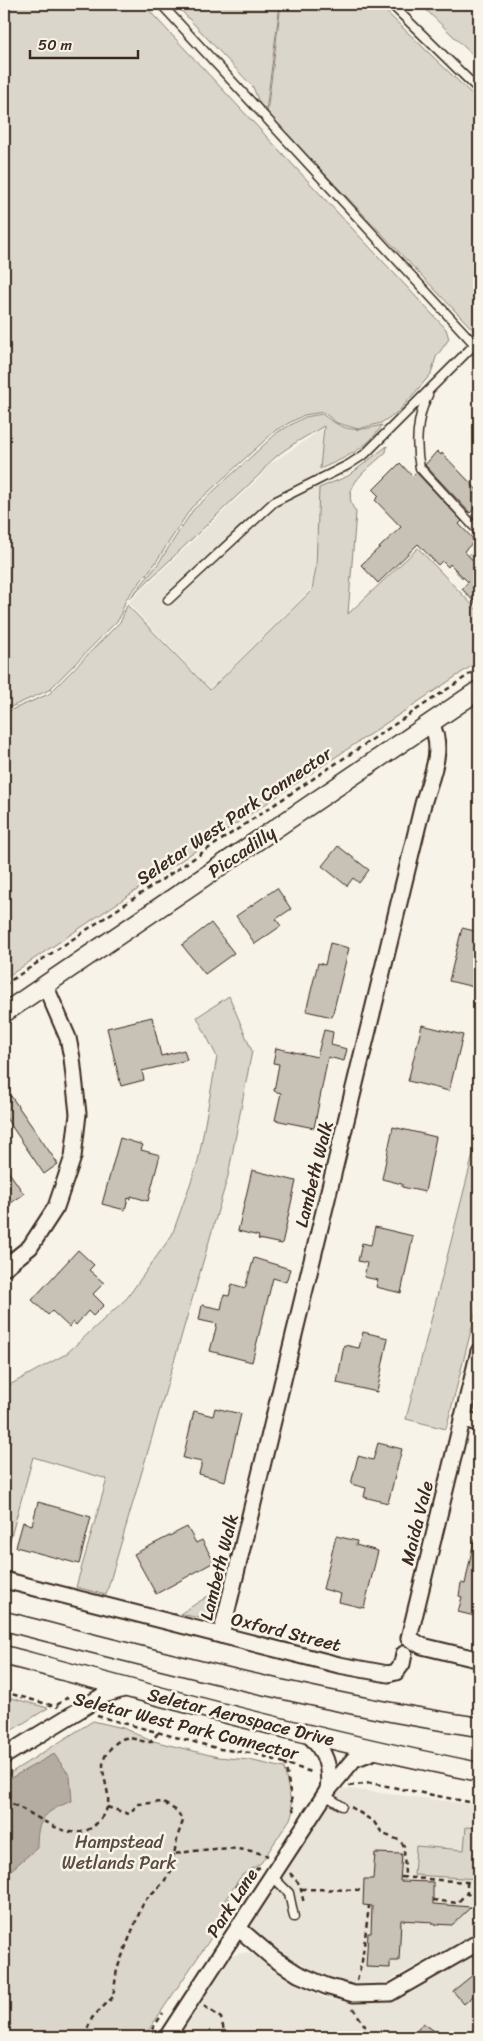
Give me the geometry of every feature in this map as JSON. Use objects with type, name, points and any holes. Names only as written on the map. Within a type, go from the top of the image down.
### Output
[{"type":"street","name":"Piccadilly","points":[[4,1013],[479,690]]},
{"type":"street","name":"Lambeth Walk","points":[[221,1635],[423,804],[439,750],[437,735],[431,722]]},
{"type":"street","points":[[4,1268],[30,1247],[56,1207],[73,1158],[78,1114],[72,1058],[68,1038],[45,985]]},
{"type":"street","name":"Maida Vale","points":[[472,1658],[413,1643],[409,1638],[479,1351]]},
{"type":"street","points":[[462,1419],[479,1424]]},
{"type":"street","name":"Oxford Street","points":[[4,1580],[339,1665],[388,1674],[396,1672],[402,1664],[404,1654]]},
{"type":"street","name":"Seletar Aerospace Drive","points":[[4,1621],[256,1685],[388,1713],[479,1728]]},
{"type":"street","name":"Seletar Aerospace Drive","points":[[4,1655],[375,1751],[479,1772]]},
{"type":"street","points":[[4,1756],[104,1695],[127,1688]]},
{"type":"street","points":[[308,1734],[316,1742],[326,1758],[329,1768],[329,1788]]},
{"type":"street","name":"Park Lane","points":[[167,2037],[192,1999],[231,1925],[269,1864],[354,1759],[375,1751]]},
{"type":"street","points":[[231,1925],[273,1958],[298,1974],[326,1986],[354,1994],[390,1993],[479,1942]]},
{"type":"lane","points":[[161,4],[477,347],[433,386],[365,454],[348,465],[274,502],[168,600]]},
{"type":"lane","points":[[390,4],[479,90]]},
{"type":"lane","points":[[433,386],[422,406],[419,424],[420,468],[479,532]]},
{"type":"lane","points":[[329,1788],[342,1806]]},
{"type":"lane","points":[[269,1864],[289,1893],[294,1917]]},
{"type":"path","name":"Seletar West Park Connector","points":[[4,985],[479,668]]},
{"type":"path","name":"Seletar West Park Connector","points":[[4,1692],[200,1744],[257,1754],[284,1762],[329,1788],[371,1783],[479,1804]]},
{"type":"path","points":[[4,1800],[66,1833],[86,1832],[98,1823],[107,1806],[102,1766],[106,1752],[115,1743],[125,1738],[151,1742],[158,1733]]},
{"type":"path","points":[[200,1744],[202,1738]]},
{"type":"path","points":[[284,1762],[294,1809],[292,1818]]},
{"type":"path","points":[[329,1788],[374,1822],[383,1834],[399,1840],[404,1846],[403,1878],[479,1883]]},
{"type":"path","points":[[84,2037],[92,2018],[113,1997],[117,1969],[144,1901],[163,1883],[171,1871],[178,1835],[184,1821],[177,1810],[162,1802],[142,1804],[129,1814],[107,1806]]},
{"type":"path","points":[[174,1854],[232,1848],[254,1850],[269,1864]]},
{"type":"path","points":[[269,1864],[273,1848]]},
{"type":"path","points":[[231,1925],[226,1902],[243,1876],[269,1864]]},
{"type":"path","points":[[433,1900],[439,1903],[460,1901],[467,1893],[467,1882]]},
{"type":"path","points":[[301,1888],[363,1890]]},
{"type":"path","points":[[467,1893],[479,1905]]},
{"type":"path","points":[[359,2037],[365,2026],[353,2008],[354,1994],[362,1961],[369,1906]]},
{"type":"path","points":[[192,1999],[222,2018],[224,2031],[220,2037]]},
{"type":"path","points":[[147,2037],[164,2013]]},
{"type":"shaded area","points":[[322,429],[315,567],[311,589],[210,689],[128,603],[261,476],[266,467]]},
{"type":"shaded area","points":[[54,1754],[70,1776],[72,1801],[44,1817],[37,1838],[37,1848],[4,1876],[4,1788],[9,1779]]},
{"type":"shaded area","points":[[341,1788],[479,1805],[479,1931],[385,1983],[364,1986],[331,1980],[286,1956],[249,1925]]},
{"type":"shaded area","points":[[479,1951],[479,2029],[470,2037],[178,2037],[230,1957],[234,1955],[247,1952],[258,1957],[282,1976],[325,1998],[344,2002],[378,2003],[399,1998]]},
{"type":"green space","points":[[4,4],[143,4],[446,329],[449,339],[436,357],[431,374],[399,411],[381,423],[358,429],[337,423],[323,412],[304,415],[276,430],[191,508],[154,565],[126,599],[119,619],[49,690],[4,710]]},
{"type":"green space","points":[[175,4],[280,4],[266,111],[260,105],[253,87]]},
{"type":"green space","points":[[281,4],[378,4],[479,101],[479,336],[267,113]]},
{"type":"green space","points":[[420,4],[479,4],[479,61]]},
{"type":"green space","points":[[322,414],[350,429],[364,429],[382,425],[363,447],[320,469],[324,426],[289,447],[273,459],[260,474],[129,599],[156,567],[193,510],[278,432],[305,417]]},
{"type":"green space","points":[[387,446],[386,452],[364,471],[353,486],[350,494],[351,503],[356,512],[348,614],[418,548],[479,612],[479,661],[4,979],[4,713],[49,694],[121,621],[127,605],[210,690],[312,590],[316,567],[319,488],[348,476]]},
{"type":"green space","points":[[474,550],[479,555],[479,562],[462,578],[454,570]]},
{"type":"green space","points":[[229,996],[252,1051],[228,1176],[106,1595],[76,1587],[107,1479],[33,1457],[4,1562],[4,1388],[66,1354],[127,1298],[172,1235],[198,1162],[217,1057],[197,1017]]},
{"type":"green space","points":[[479,1131],[479,1299],[446,1429],[406,1419]]},
{"type":"green space","points":[[222,1587],[217,1607],[211,1617],[200,1618],[180,1614]]},
{"type":"green space","points":[[4,1696],[48,1708],[4,1735]]},
{"type":"green space","name":"Hampstead Wetlands Park","points":[[93,1721],[123,1728],[149,1740],[218,1757],[249,1760],[284,1768],[293,1811],[290,1819],[261,1863],[242,1875],[224,1901],[223,1920],[144,2037],[4,2037],[4,1783],[7,1775]]},
{"type":"green space","points":[[466,1827],[479,1828],[479,1879],[414,1875],[416,1846],[464,1850]]},
{"type":"building","points":[[437,451],[441,455],[442,453],[479,492],[479,504],[470,513],[425,465]]},
{"type":"building","points":[[400,463],[412,476],[416,472],[462,521],[459,524],[475,541],[464,551],[479,567],[479,607],[462,589],[468,582],[450,564],[448,567],[442,561],[438,565],[418,544],[378,583],[361,565],[401,527],[375,500],[379,496],[373,490]]},
{"type":"building","points":[[338,846],[369,870],[359,883],[353,878],[347,886],[322,866]]},
{"type":"building","points":[[277,888],[291,909],[276,919],[281,926],[255,944],[236,916]]},
{"type":"building","points":[[211,923],[234,953],[205,974],[182,945]]},
{"type":"building","points":[[462,928],[479,932],[479,964],[474,987],[449,981]]},
{"type":"building","points":[[330,943],[349,948],[332,1017],[306,1011],[318,963],[325,965]]},
{"type":"building","points":[[152,1017],[161,1056],[184,1050],[187,1060],[142,1071],[144,1080],[121,1086],[107,1028]]},
{"type":"building","points":[[422,1025],[463,1035],[449,1091],[408,1081]]},
{"type":"building","points":[[324,1030],[333,1032],[331,1045],[347,1049],[344,1061],[328,1057],[314,1128],[275,1120],[281,1093],[274,1091],[279,1064],[273,1063],[276,1048],[317,1057]]},
{"type":"building","points":[[11,1096],[58,1164],[44,1174],[4,1115],[4,1101]]},
{"type":"building","points":[[393,1127],[436,1137],[425,1192],[402,1187],[402,1184],[382,1179]]},
{"type":"building","points":[[120,1138],[143,1145],[141,1150],[160,1155],[148,1201],[131,1196],[131,1199],[128,1198],[125,1210],[102,1204]]},
{"type":"building","points":[[4,1165],[24,1194],[8,1205],[4,1198]]},
{"type":"building","points":[[252,1170],[296,1181],[282,1244],[258,1239],[259,1236],[238,1231]]},
{"type":"building","points":[[375,1227],[413,1236],[401,1293],[376,1287],[378,1280],[364,1277],[367,1263],[358,1261],[362,1243],[371,1245]]},
{"type":"building","points":[[78,1250],[94,1265],[89,1270],[104,1283],[93,1294],[104,1305],[93,1316],[88,1311],[76,1325],[73,1322],[69,1327],[52,1311],[48,1315],[32,1300]]},
{"type":"building","points":[[254,1258],[290,1269],[286,1282],[273,1278],[252,1362],[210,1351],[217,1324],[199,1320],[202,1305],[221,1309],[224,1295],[229,1296],[232,1284],[245,1288]]},
{"type":"building","points":[[363,1332],[388,1338],[377,1392],[337,1383],[344,1345],[359,1348]]},
{"type":"building","points":[[215,1408],[241,1414],[225,1481],[199,1474],[202,1462],[183,1458],[194,1411],[213,1416]]},
{"type":"building","points":[[378,1443],[402,1449],[388,1503],[364,1497],[366,1488],[351,1484],[358,1456],[373,1460]]},
{"type":"building","points":[[38,1502],[91,1517],[79,1564],[16,1547],[23,1522],[32,1525]]},
{"type":"building","points":[[187,1527],[196,1543],[202,1540],[214,1562],[156,1594],[134,1554]]},
{"type":"building","points":[[336,1536],[357,1541],[356,1545],[378,1551],[364,1608],[339,1602],[341,1594],[323,1589]]},
{"type":"building","points":[[474,1540],[479,1540],[479,1617],[458,1612],[462,1597],[459,1596],[461,1583],[465,1584]]},
{"type":"building","points":[[375,1853],[402,1854],[400,1881],[433,1882],[433,1904],[471,1907],[452,1925],[401,1920],[399,1961],[390,1961],[390,1968],[366,1967],[368,1933],[371,1933],[372,1906],[363,1905],[364,1879],[373,1879]]},
{"type":"building","points":[[479,1970],[479,1991],[464,2004],[453,1991]]},
{"type":"building","points":[[423,2023],[443,2037],[412,2037]]}]
